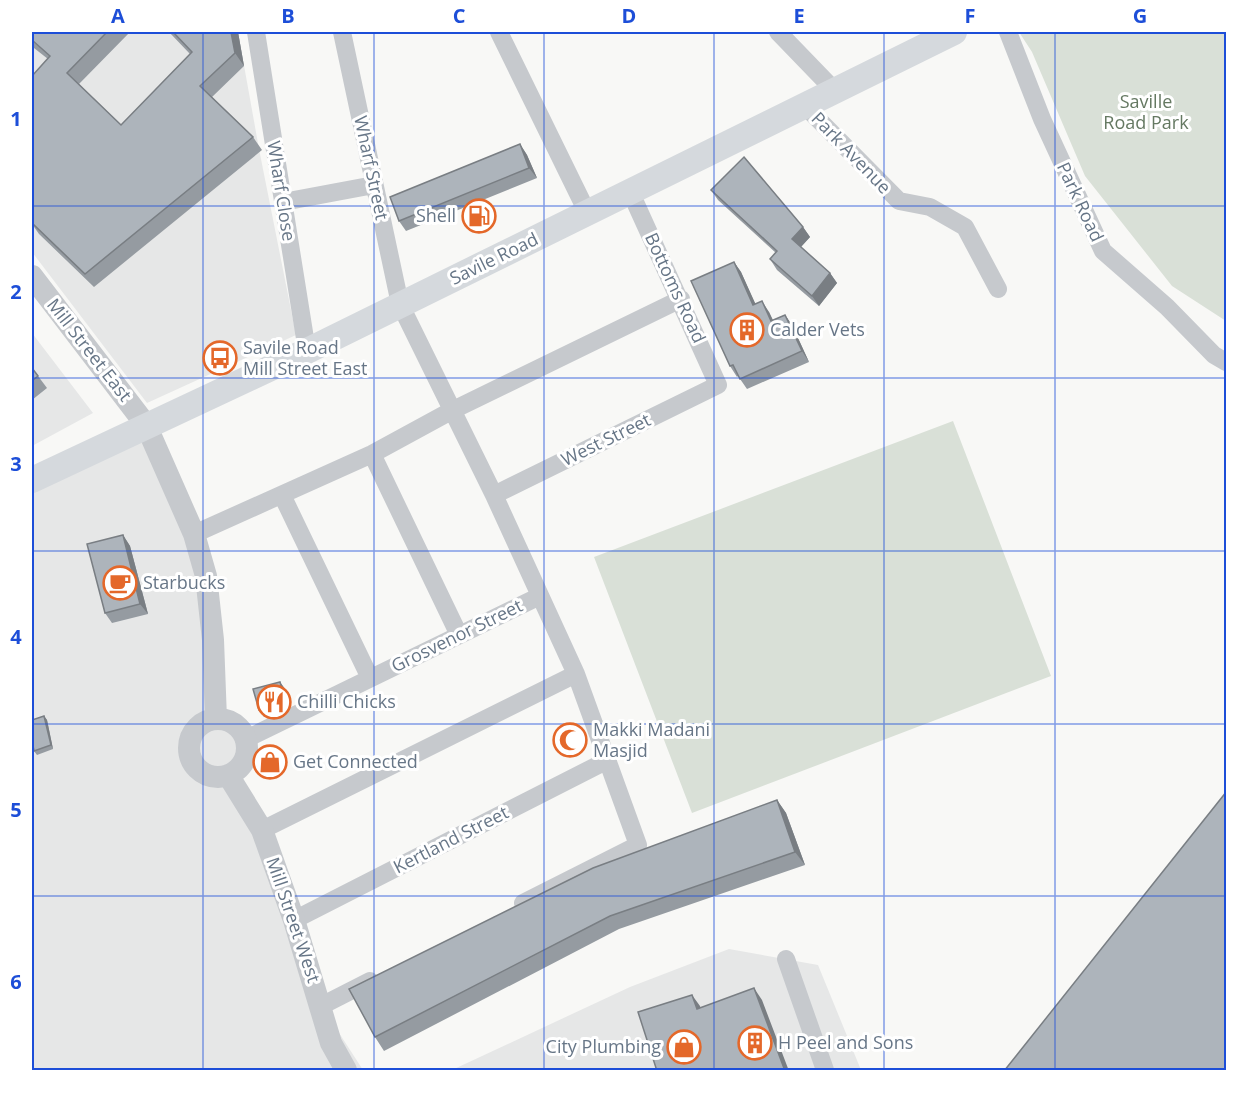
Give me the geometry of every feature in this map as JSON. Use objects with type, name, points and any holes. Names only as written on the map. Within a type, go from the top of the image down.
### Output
[{"type":"main road","name":"Savile Road","points":[[32,480],[307,351],[954,32]]},
{"type":"street","name":"Wharf Close","points":[[256,32],[307,351]]},
{"type":"street","name":"Wharf Street","points":[[342,32],[400,304]]},
{"type":"street","points":[[499,32],[588,214]]},
{"type":"street","points":[[778,32],[835,91]]},
{"type":"street","name":"Park Road","points":[[1008,32],[1042,119],[1103,251],[1167,307],[1214,354],[1227,362]]},
{"type":"street","name":"Park Avenue","points":[[805,106],[872,177],[899,201],[930,207],[965,227],[998,289]]},
{"type":"street","points":[[283,202],[374,185]]},
{"type":"street","name":"Bottoms Road","points":[[630,191],[681,299],[718,385]]},
{"type":"street","name":"Mill Street East","points":[[32,276],[146,425]]},
{"type":"street","points":[[194,534],[372,454],[451,411],[681,299]]},
{"type":"street","name":"Grosvenor Street","points":[[246,739],[540,596],[494,495],[400,304]]},
{"type":"street","name":"West Street","points":[[494,495],[718,385]]},
{"type":"street","points":[[146,425],[194,534],[206,576],[213,640],[216,719]]},
{"type":"street","points":[[372,454],[459,635]]},
{"type":"street","points":[[282,495],[370,678]]},
{"type":"street","points":[[511,909],[638,845],[576,674],[540,596]]},
{"type":"street","points":[[262,830],[576,674]]},
{"type":"street","points":[[216,719],[237,726],[246,739],[245,758],[235,771],[219,777],[201,771],[190,756],[190,739],[194,731],[200,725],[216,719]]},
{"type":"street","name":"Kertland Street","points":[[294,920],[608,760]]},
{"type":"street","name":"Mill Street West","points":[[228,775],[262,830],[294,920],[331,1043],[346,1071]]},
{"type":"street","points":[[786,959],[825,1071]]},
{"type":"street","points":[[321,1005],[384,973]]},
{"type":"shaded area","points":[[32,32],[238,32],[296,335],[147,403],[32,252]]},
{"type":"shaded area","points":[[32,333],[93,413],[32,446]]},
{"type":"shaded area","points":[[146,425],[194,534],[223,719],[237,726],[247,745],[245,758],[235,771],[321,1005],[363,1070],[32,1070],[32,480]]},
{"type":"shaded area","points":[[729,949],[818,965],[861,1070],[452,1070],[630,987]]},
{"type":"green space","name":"Saville Road Park","points":[[1019,32],[1226,32],[1226,321],[1172,286],[1085,176],[1032,52]]},
{"type":"green space","points":[[953,421],[1051,676],[692,813],[594,557]]},
{"type":"building","points":[[32,32],[107,32],[67,73],[121,125],[192,52],[173,32],[231,32],[235,53],[200,86],[253,137],[85,274],[32,223],[32,76],[50,56],[32,40]]},
{"type":"building","points":[[520,144],[529,168],[399,221],[390,197]]},
{"type":"building","name":"Calder Vets","points":[[744,157],[803,227],[792,239],[830,273],[812,296],[770,259],[777,251],[711,190]]},
{"type":"building","name":"Calder Vets","points":[[734,262],[753,305],[762,301],[771,321],[785,315],[802,351],[740,379],[733,365],[730,366],[691,281]]},
{"type":"building","points":[[32,368],[38,376],[32,381]]},
{"type":"building","points":[[123,535],[140,604],[105,613],[87,544]]},
{"type":"building","points":[[280,682],[284,698],[259,710],[253,689]]},
{"type":"building","points":[[44,716],[51,745],[34,751],[32,720]]},
{"type":"building","points":[[1227,791],[1227,1071],[1004,1071]]},
{"type":"building","points":[[777,800],[795,852],[610,916],[375,1037],[349,989],[593,868]]},
{"type":"building","points":[[754,988],[785,1071],[657,1071],[638,1012],[692,995],[697,1009]]},
{"type":"place","name":"Shell","points":[[479,216]]},
{"type":"place","name":"Calder Vets","points":[[747,330]]},
{"type":"place","name":"Savile Road Mill Street East","points":[[220,358]]},
{"type":"place","name":"Starbucks","points":[[120,583]]},
{"type":"place","name":"Chilli Chicks","points":[[274,702]]},
{"type":"place","name":"Makki Madani Masjid","points":[[570,740]]},
{"type":"place","name":"Get Connected","points":[[270,762]]},
{"type":"place","name":"H Peel and Sons","points":[[755,1043]]},
{"type":"place","name":"City Plumbing","points":[[684,1047]]}]
